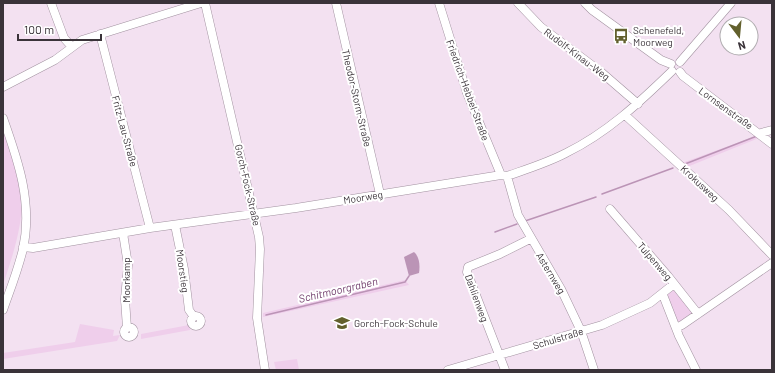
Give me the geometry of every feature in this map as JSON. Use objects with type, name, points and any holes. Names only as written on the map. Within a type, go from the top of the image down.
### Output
[{"type":"street","points":[[51,3],[64,38],[72,47]]},
{"type":"street","points":[[3,87],[55,60],[82,40],[201,3]]},
{"type":"street","name":"Gorch-Fock-Straße","points":[[205,3],[255,214],[260,249],[257,321],[265,370]]},
{"type":"street","name":"Theodor-Storm-Straße","points":[[336,3],[380,194]]},
{"type":"street","name":"Friedrich-Hebbel-Straße","points":[[438,3],[465,86],[504,176]]},
{"type":"street","name":"Rudolf-Kinau-Weg","points":[[518,3],[541,27],[601,72],[638,104]]},
{"type":"street","name":"Lornsenstraße","points":[[585,3],[592,10],[760,133],[772,144]]},
{"type":"street","points":[[674,69],[676,61],[680,62],[731,3]]},
{"type":"street","name":"Fritz-Lau-Straße","points":[[100,34],[150,228]]},
{"type":"street","name":"Moorweg","points":[[23,247],[33,248],[150,228],[255,214],[504,176],[568,153],[625,115],[674,69]]},
{"type":"street","name":"Krokusweg","points":[[625,115],[729,210],[772,255]]},
{"type":"street","points":[[3,118],[21,170],[26,216],[23,247],[3,310]]},
{"type":"street","points":[[760,133],[772,130]]},
{"type":"street","name":"Asternweg","points":[[504,176],[514,204],[530,239],[561,289],[581,331],[594,370]]},
{"type":"street","name":"Tulpenweg","points":[[610,209],[698,314]]},
{"type":"street","name":"Moorstieg","points":[[175,225],[184,269],[189,310],[194,317]]},
{"type":"street","name":"Moorkamp","points":[[123,233],[128,265],[125,299],[127,328]]},
{"type":"street","name":"Dahlienweg","points":[[505,370],[467,272],[468,267],[510,250],[530,239]]},
{"type":"street","points":[[676,328],[772,263]]},
{"type":"street","name":"Schulstraße","points":[[448,370],[581,331],[639,309],[663,295],[674,284]]},
{"type":"street","points":[[663,295],[676,328],[696,370]]},
{"type":"shaded area","points":[[3,130],[19,174],[22,202],[16,244],[3,285]]},
{"type":"shaded area","points":[[756,136],[759,138],[687,167],[682,163]]},
{"type":"shaded area","points":[[414,252],[418,259],[419,273],[409,276],[404,257]]},
{"type":"shaded area","points":[[405,280],[409,285],[263,317],[263,313]]},
{"type":"shaded area","points":[[673,290],[676,291],[692,311],[692,313],[682,322],[677,321],[667,300],[667,294]]},
{"type":"shaded area","points":[[80,324],[114,330],[113,336],[120,335],[117,341],[3,359],[3,353],[75,342]]},
{"type":"shaded area","points":[[189,325],[190,330],[141,339],[141,334]]},
{"type":"shaded area","points":[[297,359],[299,370],[276,370],[274,362]]},
{"type":"waterway","name":"Schitmoorgraben","points":[[685,164],[757,136]]},
{"type":"waterway","name":"Schitmoorgraben","points":[[602,194],[673,168]]},
{"type":"waterway","name":"Schitmoorgraben","points":[[525,221],[596,197]]},
{"type":"waterway","name":"Schitmoorgraben","points":[[495,232],[517,224]]},
{"type":"waterway","name":"Schitmoorgraben","points":[[266,315],[405,282],[409,276]]},
{"type":"place","name":"Schenefeld, Moorweg","points":[[621,36]]},
{"type":"place","name":"Gorch-Fock-Schule","points":[[342,323]]}]
